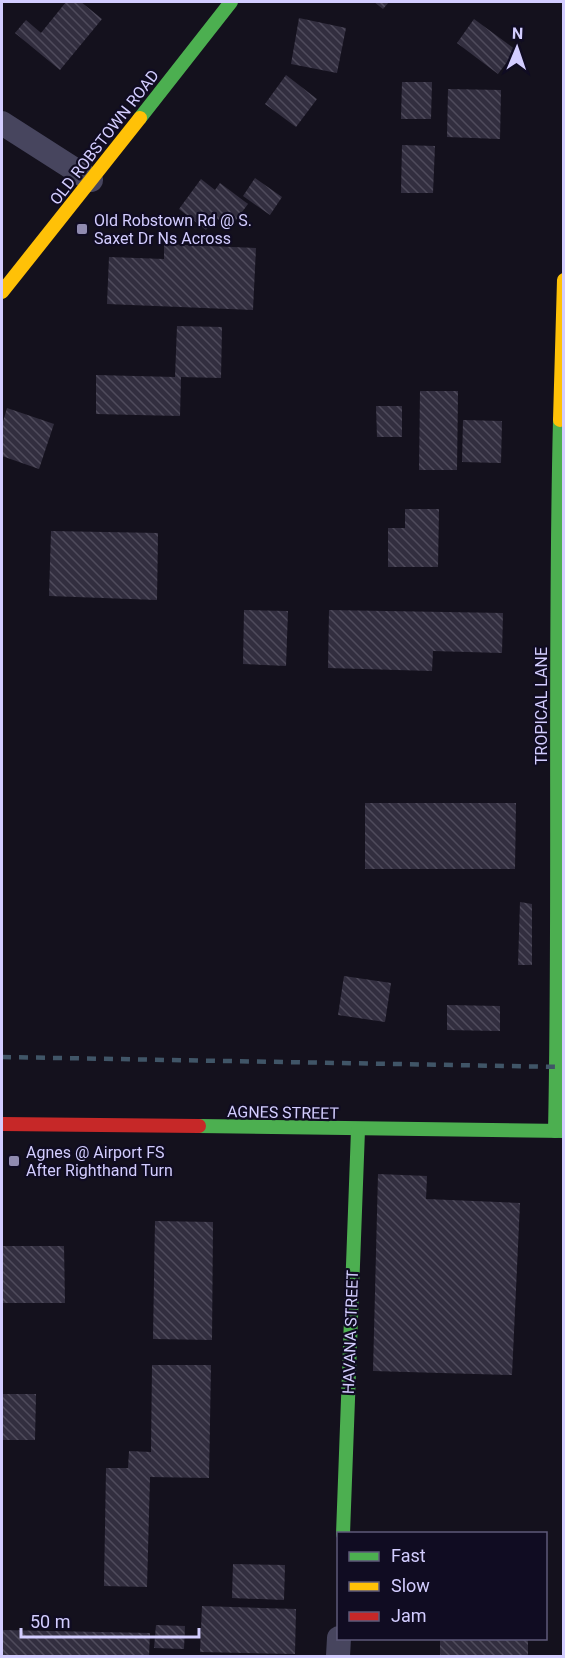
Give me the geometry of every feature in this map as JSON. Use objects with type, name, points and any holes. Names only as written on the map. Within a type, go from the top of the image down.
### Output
[{"type":"street","name":"OLD ROBSTOWN ROAD","points":[[2,292],[231,2]]},
{"type":"street","points":[[2,123],[92,180]]},
{"type":"street","name":"TROPICAL LANE","points":[[559,1131],[556,583],[564,280]]},
{"type":"street","name":"AGNES STREET","points":[[2,1124],[559,1131]]},
{"type":"street","name":"HAVANA STREET","points":[[343,1532],[358,1130]]},
{"type":"street","points":[[338,1656],[339,1640]]},
{"type":"building","points":[[66,2],[81,2],[102,19],[60,70],[15,33],[26,20],[41,33]]},
{"type":"building","points":[[374,2],[389,2],[383,9]]},
{"type":"building","points":[[299,18],[346,28],[337,73],[291,64]]},
{"type":"building","points":[[474,19],[516,50],[498,74],[457,43]]},
{"type":"building","points":[[286,75],[317,99],[296,127],[265,104]]},
{"type":"building","points":[[402,82],[432,82],[431,119],[401,119]]},
{"type":"building","points":[[448,89],[501,90],[500,139],[447,137]]},
{"type":"building","points":[[402,145],[435,146],[433,193],[401,193]]},
{"type":"building","points":[[255,178],[282,197],[270,215],[243,196]]},
{"type":"building","points":[[201,179],[215,190],[220,183],[248,204],[230,228],[216,218],[206,230],[179,209]]},
{"type":"building","points":[[164,244],[256,248],[253,310],[107,304],[109,257],[164,259]]},
{"type":"building","points":[[177,326],[222,327],[221,378],[181,377],[180,416],[96,414],[96,375],[175,377]]},
{"type":"building","points":[[420,391],[458,391],[457,470],[419,470]]},
{"type":"building","points":[[376,406],[402,406],[402,437],[377,437]]},
{"type":"building","points":[[7,408],[54,424],[39,469],[2,456],[2,425]]},
{"type":"building","points":[[463,420],[502,421],[501,463],[462,462]]},
{"type":"building","points":[[405,509],[439,509],[438,567],[388,567],[388,528],[405,528]]},
{"type":"building","points":[[51,531],[158,533],[157,600],[49,596]]},
{"type":"building","points":[[244,610],[288,611],[286,666],[243,664]]},
{"type":"building","points":[[329,610],[503,613],[502,653],[433,651],[432,671],[328,668]]},
{"type":"building","points":[[365,803],[516,803],[515,869],[365,869]]},
{"type":"building","points":[[520,902],[532,904],[532,965],[518,965]]},
{"type":"building","points":[[344,976],[391,983],[385,1022],[338,1015]]},
{"type":"building","points":[[447,1005],[500,1006],[500,1031],[447,1030]]},
{"type":"building","points":[[378,1174],[427,1176],[426,1199],[520,1203],[512,1375],[373,1371]]},
{"type":"building","points":[[155,1221],[213,1222],[212,1340],[153,1339]]},
{"type":"building","points":[[2,1246],[64,1246],[65,1303],[2,1303]]},
{"type":"building","points":[[152,1365],[211,1365],[209,1478],[150,1477],[147,1587],[104,1586],[106,1468],[128,1468],[129,1451],[151,1452]]},
{"type":"building","points":[[2,1394],[36,1394],[35,1440],[2,1440]]},
{"type":"building","points":[[233,1564],[285,1565],[284,1600],[232,1598]]},
{"type":"building","points":[[202,1606],[296,1609],[295,1654],[200,1652]]},
{"type":"building","points":[[156,1625],[185,1626],[184,1649],[154,1648]]},
{"type":"building","points":[[2,1630],[150,1633],[149,1656],[2,1656]]},
{"type":"building","points":[[440,1640],[528,1640],[528,1656],[440,1656]]},
{"type":"railway","points":[[2,1057],[564,1067]]},
{"type":"traffic: fast","points":[[140,118],[231,2]]},
{"type":"traffic: fast","points":[[555,1131],[560,420]]},
{"type":"traffic: fast","points":[[199,1126],[564,1131]]},
{"type":"traffic: fast","points":[[343,1532],[358,1130]]},
{"type":"traffic: slow","points":[[2,292],[140,118]]},
{"type":"traffic: slow","points":[[560,420],[564,280]]},
{"type":"traffic: jam","points":[[2,1124],[199,1126]]},
{"type":"place","name":"Old Robstown Rd @ S. Saxet Dr Ns Across","points":[[82,229]]},
{"type":"place","name":"Agnes @ Airport FS After Righthand Turn","points":[[14,1161]]}]
